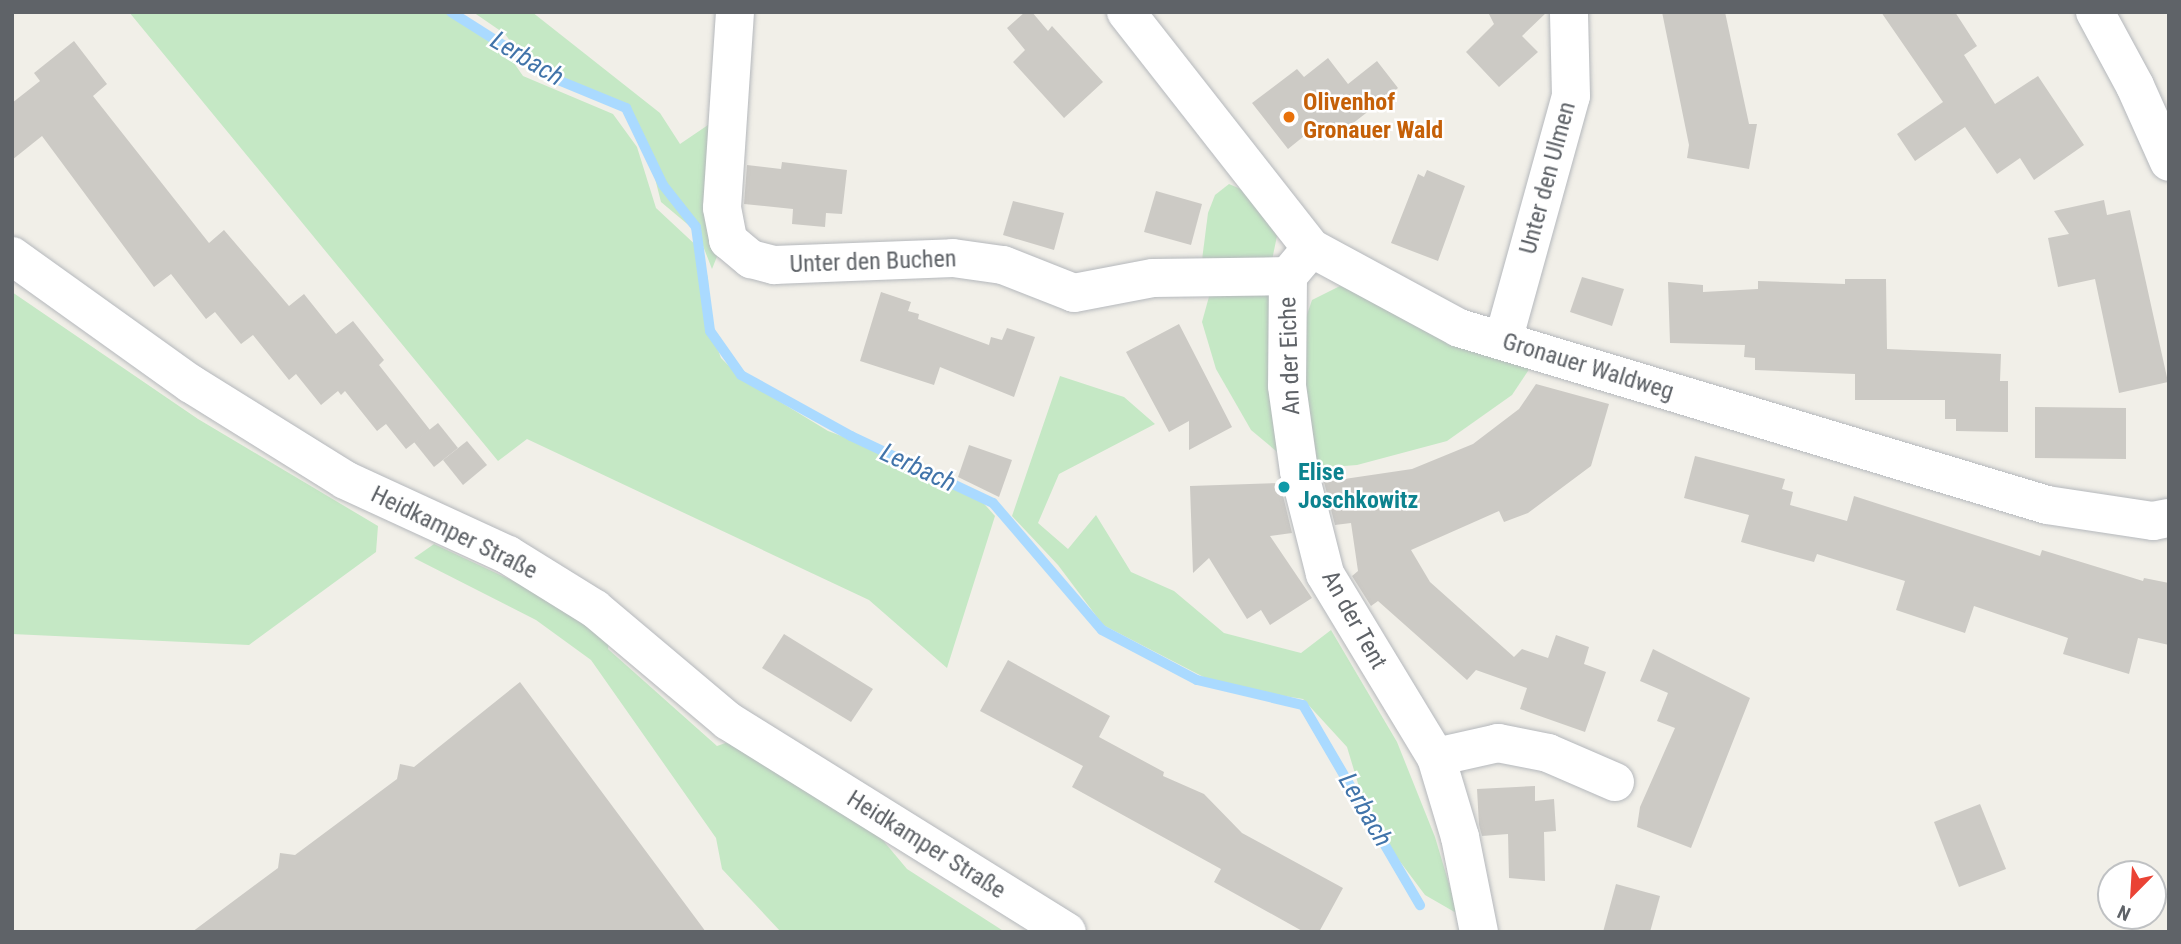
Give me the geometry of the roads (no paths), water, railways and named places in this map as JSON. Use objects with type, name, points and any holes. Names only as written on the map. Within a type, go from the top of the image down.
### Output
[{"type":"street","name":"Unter den Buchen","points":[[735,12],[722,208],[729,240],[751,259],[774,265],[953,258],[1003,265],[1074,293],[1153,278],[1299,262]]},
{"type":"street","name":"Gronauer Waldweg","points":[[1126,12],[1299,262],[1459,328],[2047,505],[2153,520],[2169,518]]},
{"type":"street","name":"Unter den Ulmen","points":[[1503,341],[1571,96],[1569,12]]},
{"type":"street","points":[[2095,12],[2169,162]]},
{"type":"street","name":"Heidkamper Straße","points":[[12,256],[191,384],[345,480],[508,555],[595,609],[728,721],[1067,932]]},
{"type":"street","name":"An der Eiche","points":[[1299,262],[1287,386],[1299,471]]},
{"type":"street","name":"An der Tent","points":[[1299,471],[1325,574],[1436,757],[1460,837],[1479,932]]},
{"type":"street","points":[[1436,757],[1498,743],[1548,753],[1615,782]]},
{"type":"waterway","name":"Lerbach","points":[[451,12],[558,80],[626,108],[663,185],[696,227],[710,331],[741,375],[851,436],[993,503],[1102,630],[1197,680],[1303,705],[1420,905]]},
{"type":"place","name":"Olivenhof Gronauer Wald","points":[[1289,117]]},
{"type":"place","name":"Elise Joschkowitz","points":[[1284,487]]}]
